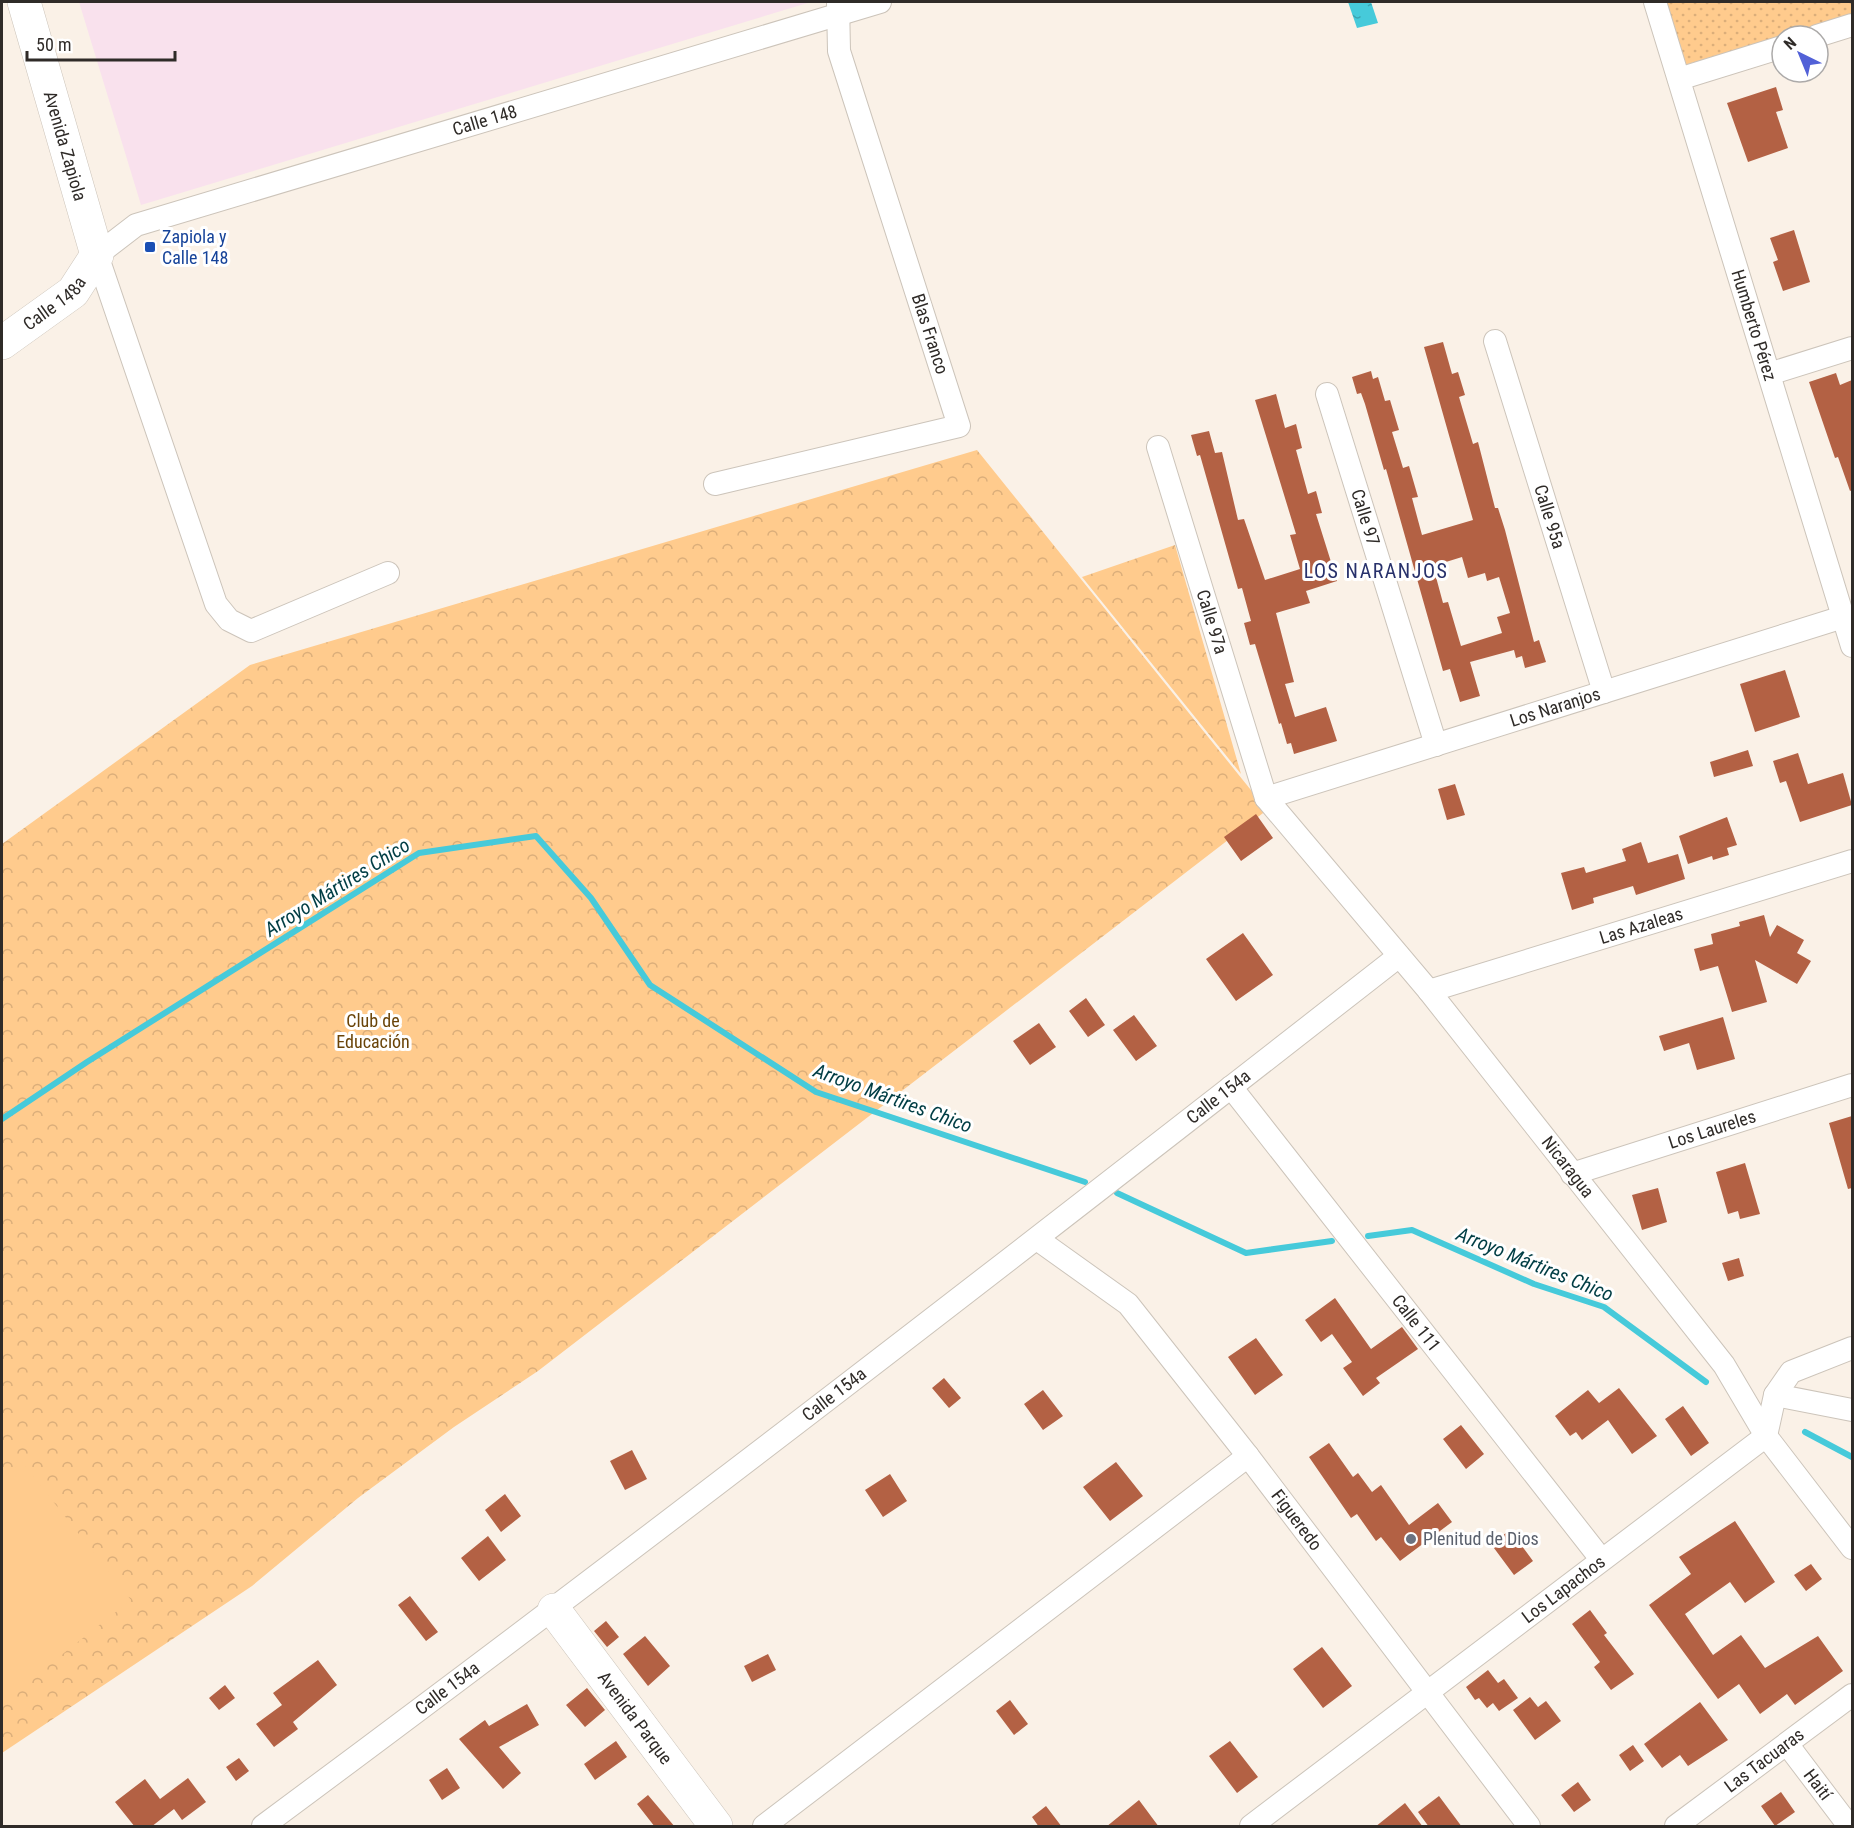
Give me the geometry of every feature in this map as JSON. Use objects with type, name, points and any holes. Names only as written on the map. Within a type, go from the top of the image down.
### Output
[{"type":"street","name":"Avenida Zapiola","points":[[24,2],[97,255]]},
{"type":"street","name":"Calle 148","points":[[97,255],[136,225],[838,8],[880,2]]},
{"type":"street","name":"Humberto Pérez","points":[[1655,2],[1852,646]]},
{"type":"street","name":"Blas Franco","points":[[715,484],[959,426],[839,51],[838,8]]},
{"type":"street","points":[[1830,32],[1852,25]]},
{"type":"street","points":[[1679,79],[1770,51]]},
{"type":"street","name":"Calle 148a","points":[[2,343],[73,291],[97,255]]},
{"type":"street","points":[[97,255],[216,604],[229,620],[251,631],[388,573]]},
{"type":"street","name":"Calle 95a","points":[[1495,341],[1604,692]]},
{"type":"street","points":[[1769,374],[1852,348]]},
{"type":"street","name":"Calle 97","points":[[1327,394],[1436,745]]},
{"type":"street","name":"Calle 97a","points":[[1158,447],[1266,798]]},
{"type":"street","name":"Los Naranjos","points":[[1266,798],[1844,617]]},
{"type":"street","name":"Nicaragua","points":[[1266,798],[1429,991],[1724,1365],[1766,1436],[1852,1548]]},
{"type":"street","name":"Las Azaleas","points":[[1429,991],[1852,861]]},
{"type":"street","name":"Calle 154a","points":[[263,1827],[554,1610],[1037,1239],[1399,956]]},
{"type":"street","name":"Los Laureles","points":[[1572,1174],[1852,1085]]},
{"type":"street","name":"Calle 111","points":[[1231,1087],[1601,1559]]},
{"type":"street","name":"Figueredo","points":[[1037,1239],[1128,1304],[1248,1456],[1529,1827]]},
{"type":"street","points":[[1766,1436],[1774,1395],[1791,1372],[1852,1348]]},
{"type":"street","points":[[1774,1395],[1852,1410]]},
{"type":"street","name":"Los Lapachos","points":[[1251,1827],[1429,1694],[1601,1559],[1766,1436]]},
{"type":"street","points":[[764,1827],[1248,1456]]},
{"type":"street","name":"Avenida Parque","points":[[554,1610],[716,1827]]},
{"type":"street","name":"Las Tacuaras","points":[[1676,1827],[1852,1695]]},
{"type":"street","name":"Haití","points":[[1787,1744],[1849,1827]]},
{"type":"shaded area","points":[[79,2],[811,2],[141,205]]},
{"type":"green space","points":[[1666,2],[1852,2],[1852,15],[1822,24],[1770,24],[1770,40],[1685,65]]},
{"type":"green space","name":"Club de Educación","points":[[977,450],[1267,810],[538,1371],[454,1427],[358,1498],[252,1586],[2,1753],[2,844],[250,665]]},
{"type":"green space","points":[[1175,545],[1241,774],[1082,577]]},
{"type":"green space","points":[[22,1462],[131,1600],[2,1702],[2,1479]]},
{"type":"water","points":[[1348,2],[1371,2],[1378,23],[1357,28]]},
{"type":"building","points":[[1776,87],[1783,110],[1776,112],[1788,148],[1748,162],[1727,103]]},
{"type":"building","points":[[1794,230],[1810,282],[1783,291],[1773,262],[1778,260],[1770,238]]},
{"type":"building","points":[[1443,342],[1452,374],[1458,372],[1465,395],[1459,397],[1473,444],[1478,442],[1495,508],[1498,508],[1505,530],[1534,642],[1539,640],[1546,662],[1525,668],[1522,656],[1516,658],[1514,650],[1470,662],[1480,696],[1460,702],[1450,669],[1443,671],[1386,469],[1384,470],[1361,393],[1357,394],[1352,377],[1371,371],[1373,379],[1378,377],[1385,401],[1390,400],[1399,430],[1392,432],[1403,468],[1409,466],[1418,497],[1412,498],[1422,535],[1473,520],[1424,347]],"holes":[[[1462,557],[1468,578],[1485,573],[1487,581],[1499,577],[1510,613],[1497,617],[1502,633],[1461,646],[1448,602],[1443,603],[1433,566]]]},
{"type":"building","points":[[1836,373],[1840,385],[1852,380],[1852,490],[1850,491],[1838,457],[1835,458],[1809,382]]},
{"type":"building","points":[[1276,394],[1285,428],[1296,424],[1302,448],[1296,450],[1308,494],[1316,491],[1322,513],[1316,514],[1337,581],[1306,591],[1310,603],[1276,613],[1294,682],[1285,684],[1295,717],[1326,707],[1337,741],[1294,754],[1291,743],[1287,744],[1281,723],[1279,724],[1255,644],[1250,645],[1244,623],[1251,621],[1242,588],[1238,589],[1200,455],[1197,456],[1191,435],[1209,431],[1215,453],[1222,452],[1238,520],[1244,519],[1265,580],[1300,569],[1290,535],[1296,534],[1255,400]]},
{"type":"building","points":[[1785,670],[1800,717],[1755,732],[1740,684]]},
{"type":"building","points":[[1748,750],[1753,766],[1714,777],[1710,762]]},
{"type":"building","points":[[1798,753],[1808,784],[1843,773],[1852,805],[1800,822],[1786,781],[1780,783],[1773,761]]},
{"type":"building","points":[[1455,784],[1465,815],[1447,820],[1438,789]]},
{"type":"building","points":[[1256,814],[1273,838],[1241,861],[1224,837]]},
{"type":"building","points":[[1727,817],[1737,845],[1727,848],[1729,855],[1713,860],[1712,856],[1688,864],[1679,836]]},
{"type":"building","points":[[1641,842],[1648,863],[1678,854],[1685,879],[1636,895],[1633,886],[1593,898],[1594,903],[1572,910],[1561,873],[1584,867],[1586,873],[1626,861],[1622,849]]},
{"type":"building","points":[[1764,915],[1770,937],[1777,925],[1804,940],[1797,953],[1811,961],[1797,984],[1755,960],[1767,1002],[1732,1012],[1718,966],[1700,971],[1694,949],[1713,944],[1711,934],[1740,926],[1739,922]]},
{"type":"building","points":[[1243,933],[1273,975],[1236,1001],[1206,959]]},
{"type":"building","points":[[1086,998],[1105,1025],[1088,1037],[1069,1011]]},
{"type":"building","points":[[1134,1015],[1157,1046],[1136,1061],[1113,1030]]},
{"type":"building","points":[[1723,1017],[1735,1059],[1697,1070],[1689,1043],[1664,1051],[1659,1036]]},
{"type":"building","points":[[1039,1023],[1056,1047],[1030,1065],[1013,1041]]},
{"type":"building","points":[[1852,1116],[1852,1188],[1848,1189],[1829,1123]]},
{"type":"building","points":[[1745,1163],[1760,1214],[1740,1219],[1738,1211],[1728,1214],[1716,1172]]},
{"type":"building","points":[[1658,1188],[1667,1222],[1642,1230],[1632,1195]]},
{"type":"building","points":[[1739,1258],[1744,1276],[1728,1281],[1722,1263]]},
{"type":"building","points":[[1335,1298],[1371,1349],[1402,1327],[1418,1349],[1376,1378],[1380,1383],[1363,1396],[1343,1368],[1352,1362],[1332,1334],[1321,1342],[1305,1320]]},
{"type":"building","points":[[1256,1338],[1283,1375],[1255,1395],[1228,1357]]},
{"type":"building","points":[[944,1378],[961,1398],[949,1408],[932,1388]]},
{"type":"building","points":[[1619,1388],[1657,1436],[1632,1454],[1608,1420],[1582,1440],[1576,1432],[1570,1436],[1555,1416],[1588,1390],[1599,1403]]},
{"type":"building","points":[[1043,1390],[1063,1416],[1043,1430],[1024,1404]]},
{"type":"building","points":[[1683,1406],[1709,1443],[1691,1456],[1665,1419]]},
{"type":"building","points":[[1461,1425],[1484,1454],[1466,1469],[1443,1439]]},
{"type":"building","points":[[1329,1443],[1353,1477],[1358,1473],[1372,1492],[1381,1485],[1409,1525],[1438,1503],[1452,1522],[1400,1561],[1381,1537],[1376,1541],[1357,1514],[1351,1518],[1309,1457]]},
{"type":"building","points":[[632,1450],[647,1479],[625,1490],[610,1461]]},
{"type":"building","points":[[1116,1462],[1143,1496],[1110,1521],[1083,1487]]},
{"type":"building","points":[[890,1474],[907,1501],[883,1517],[865,1490]]},
{"type":"building","points":[[505,1494],[521,1516],[501,1532],[485,1510]]},
{"type":"building","points":[[1735,1521],[1775,1582],[1745,1603],[1730,1582],[1685,1614],[1713,1655],[1741,1635],[1765,1668],[1818,1636],[1843,1671],[1795,1705],[1787,1694],[1760,1714],[1739,1684],[1718,1699],[1649,1605],[1691,1574],[1679,1557]]},
{"type":"building","points":[[1510,1530],[1533,1561],[1514,1575],[1491,1544]]},
{"type":"building","points":[[488,1536],[506,1560],[479,1581],[461,1558]]},
{"type":"building","points":[[1811,1564],[1822,1579],[1806,1591],[1794,1575]]},
{"type":"building","points":[[410,1596],[438,1632],[426,1641],[398,1605]]},
{"type":"building","points":[[1590,1610],[1607,1633],[1604,1635],[1634,1674],[1611,1690],[1594,1667],[1600,1662],[1572,1624]]},
{"type":"building","points":[[606,1621],[619,1637],[607,1647],[594,1631]]},
{"type":"building","points":[[645,1636],[670,1666],[648,1686],[623,1654]]},
{"type":"building","points":[[1322,1647],[1352,1686],[1323,1708],[1293,1669]]},
{"type":"building","points":[[768,1654],[776,1670],[752,1682],[744,1666]]},
{"type":"building","points":[[318,1660],[337,1685],[293,1722],[298,1729],[274,1747],[256,1724],[282,1705],[273,1693]]},
{"type":"building","points":[[1488,1670],[1498,1683],[1504,1679],[1518,1698],[1499,1711],[1493,1703],[1487,1708],[1479,1698],[1475,1700],[1466,1687]]},
{"type":"building","points":[[225,1685],[235,1698],[219,1710],[209,1698]]},
{"type":"building","points":[[587,1688],[605,1710],[585,1727],[566,1705]]},
{"type":"building","points":[[1530,1697],[1538,1707],[1546,1701],[1561,1721],[1535,1740],[1513,1710]]},
{"type":"building","points":[[1010,1700],[1028,1724],[1014,1735],[996,1711]]},
{"type":"building","points":[[1700,1702],[1728,1740],[1688,1766],[1680,1755],[1662,1768],[1644,1744]]},
{"type":"building","points":[[527,1704],[539,1725],[499,1747],[521,1773],[503,1789],[459,1739],[485,1720],[489,1726]]},
{"type":"building","points":[[616,1741],[627,1757],[595,1780],[584,1764]]},
{"type":"building","points":[[1230,1741],[1258,1777],[1237,1793],[1209,1756]]},
{"type":"building","points":[[1633,1745],[1644,1761],[1630,1771],[1619,1755]]},
{"type":"building","points":[[239,1758],[249,1771],[236,1781],[226,1767]]},
{"type":"building","points":[[447,1768],[460,1788],[442,1800],[429,1780]]},
{"type":"building","points":[[188,1778],[206,1802],[182,1820],[174,1809],[151,1827],[135,1827],[115,1802],[145,1779],[160,1799]]},
{"type":"building","points":[[1578,1782],[1591,1800],[1574,1812],[1561,1795]]},
{"type":"building","points":[[1781,1792],[1795,1812],[1775,1826],[1761,1806]]},
{"type":"building","points":[[648,1795],[675,1827],[655,1827],[637,1804]]},
{"type":"building","points":[[1439,1796],[1462,1827],[1429,1827],[1418,1812]]},
{"type":"building","points":[[1139,1800],[1159,1827],[1106,1827]]},
{"type":"building","points":[[1405,1803],[1423,1827],[1375,1827]]},
{"type":"building","points":[[1046,1806],[1062,1827],[1039,1827],[1032,1817]]},
{"type":"waterway","name":"Arroyo Mártires Chico","points":[[2,1119],[87,1062],[419,853],[536,836],[591,898],[650,985],[816,1092],[1085,1182]]},
{"type":"waterway","name":"Arroyo Mártires Chico","points":[[1117,1193],[1246,1253],[1332,1241]]},
{"type":"waterway","name":"Arroyo Mártires Chico","points":[[1368,1236],[1412,1230],[1534,1284],[1604,1307],[1706,1382]]},
{"type":"waterway","name":"Arroyo Mártires Chico","points":[[1805,1432],[1852,1457]]},
{"type":"place","name":"Zapiola y Calle 148","points":[[150,247]]},
{"type":"place","name":"Plenitud de Dios","points":[[1411,1539]]},
{"type":"district","name":"LOS NARANJOS","points":[[1376,571]]}]
